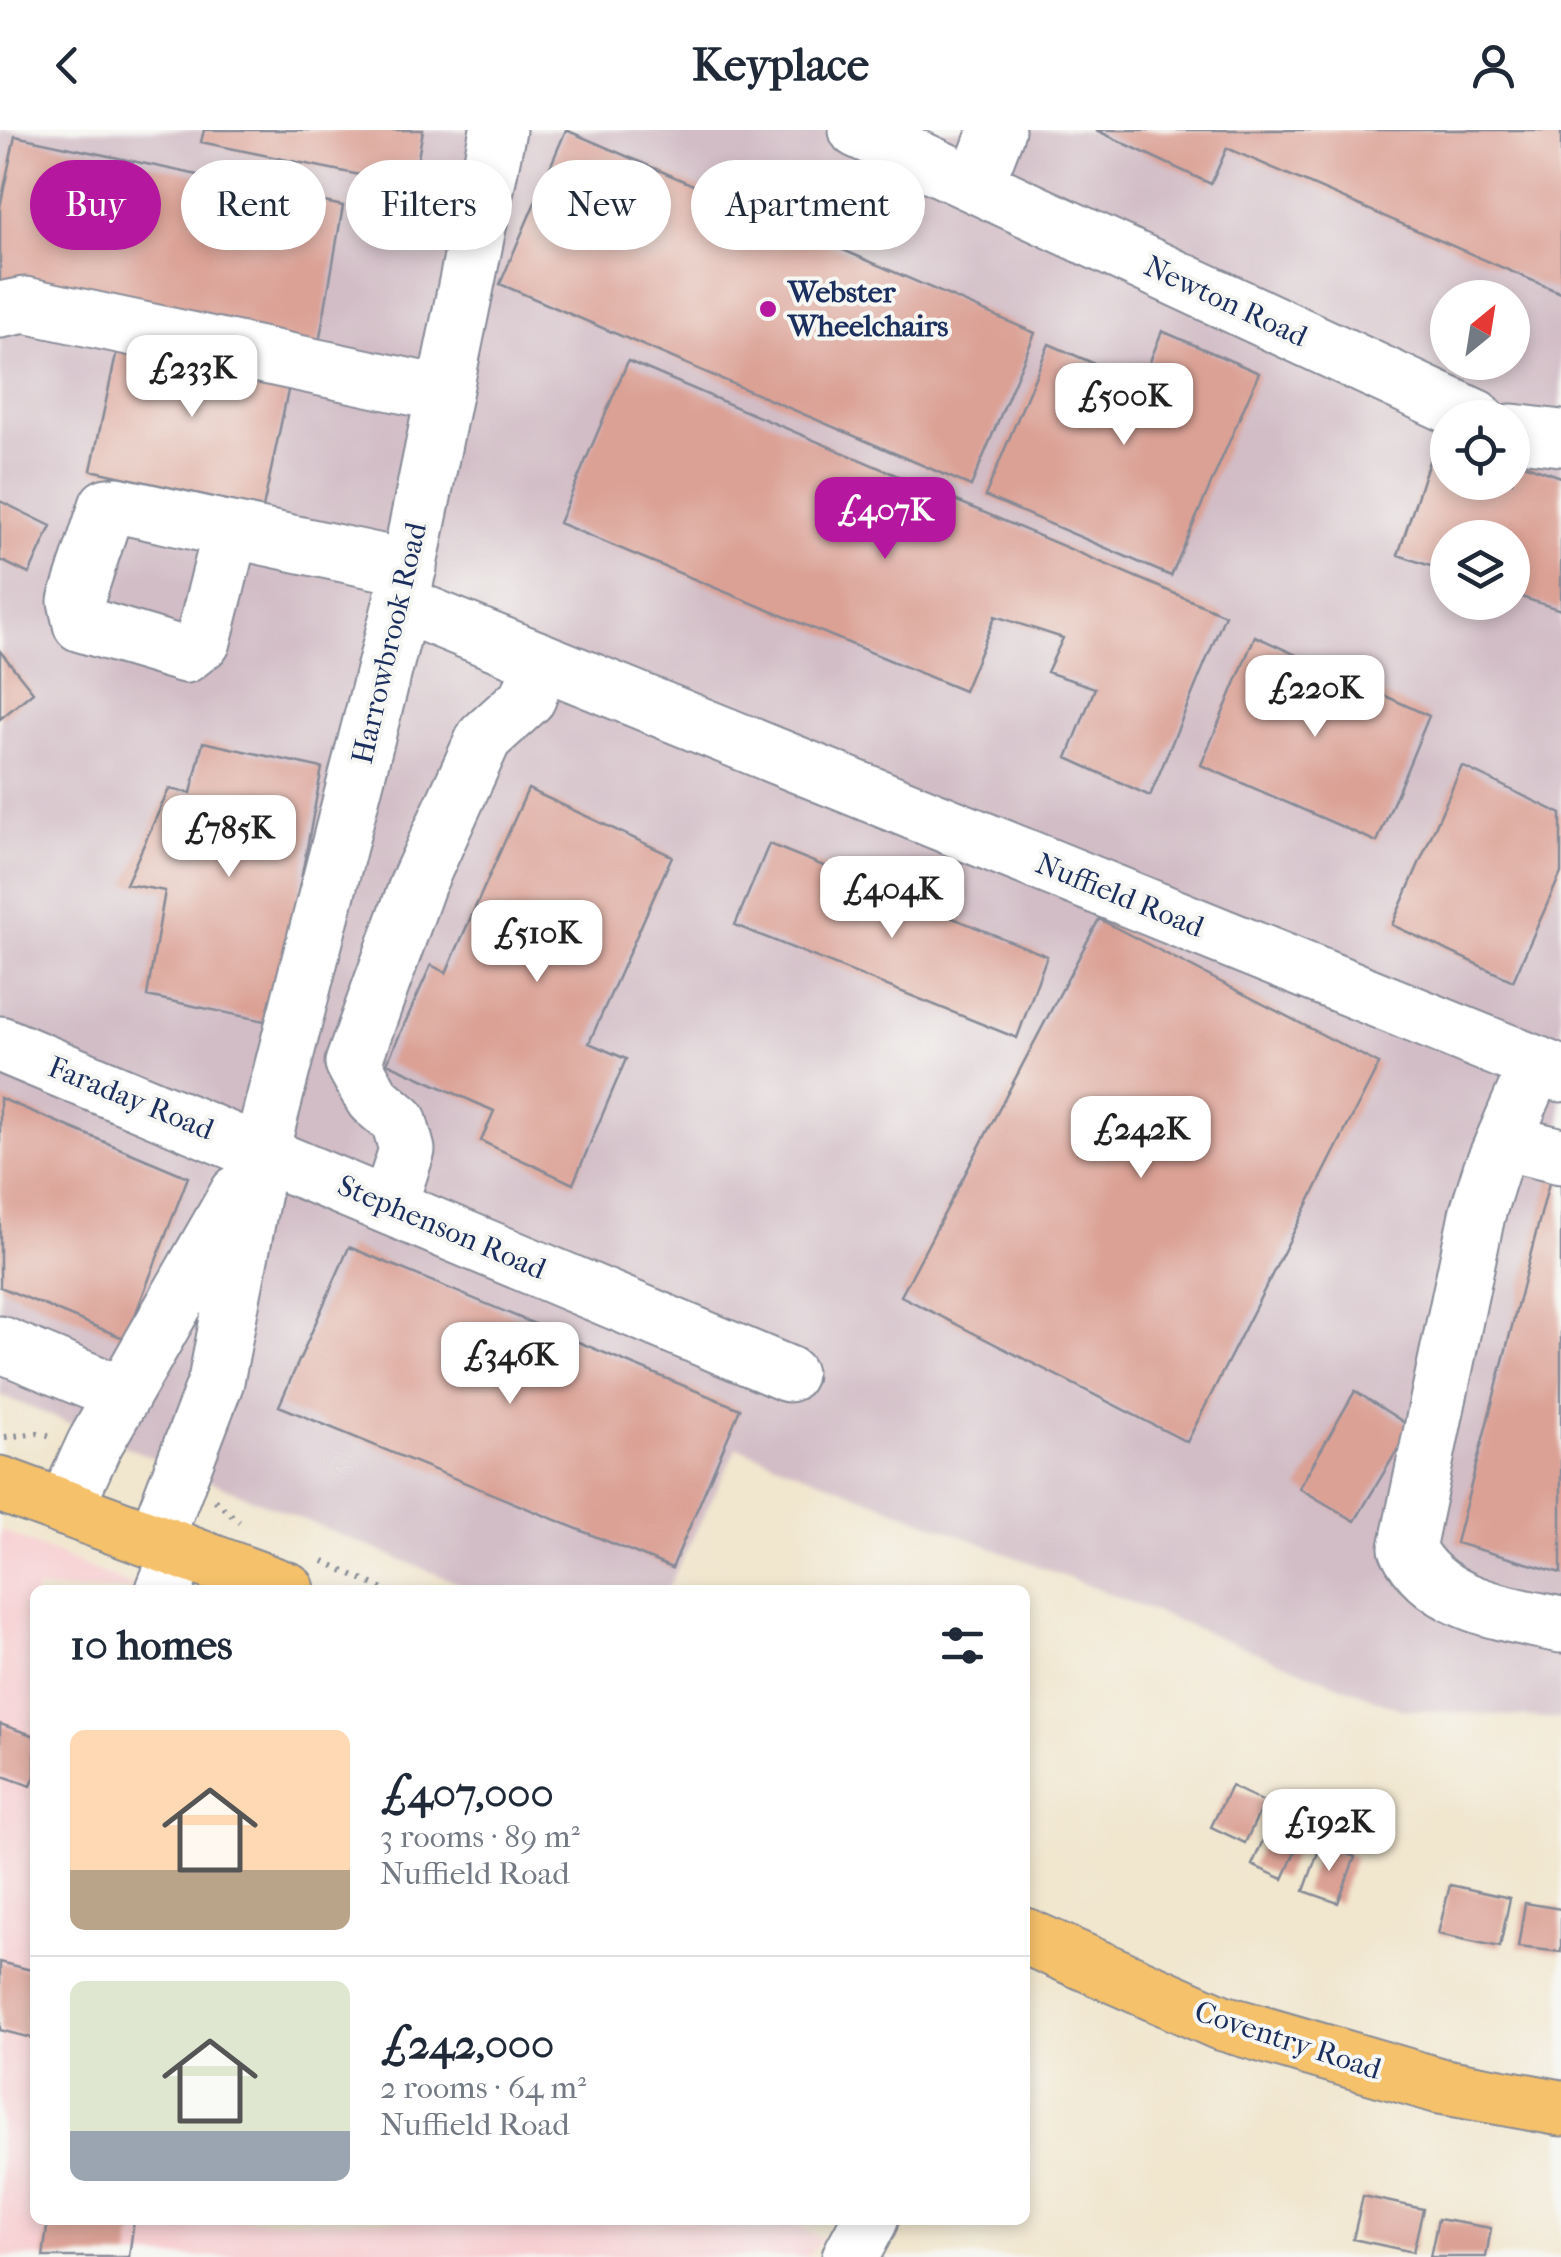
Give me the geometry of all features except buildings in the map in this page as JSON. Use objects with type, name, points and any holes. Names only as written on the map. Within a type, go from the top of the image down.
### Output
[{"type":"main road","points":[[0,1484],[65,1508],[166,1560],[267,1585]]},
{"type":"main road","name":"Coventry Road","points":[[1030,1938],[1220,2022],[1440,2086],[1561,2108]]},
{"type":"street","name":"Harrowbrook Road","points":[[166,1560],[216,1381],[261,1151],[405,586],[432,375],[498,130]]},
{"type":"street","name":"Newton Road","points":[[857,130],[1438,400]]},
{"type":"street","points":[[976,185],[998,130]]},
{"type":"street","points":[[0,310],[25,305],[432,375]]},
{"type":"street","points":[[1530,434],[1561,438]]},
{"type":"street","name":"Nuffield Road","points":[[231,530],[405,586],[542,661],[1549,1069]]},
{"type":"street","points":[[390,1205],[407,1150],[398,1121],[373,1100],[354,1063],[418,884],[484,738],[528,698],[542,661]]},
{"type":"street","name":"Faraday Road","points":[[0,1044],[261,1151]]},
{"type":"street","points":[[1549,1069],[1503,1142],[1477,1215],[1407,1548],[1416,1568],[1441,1590],[1496,1611],[1561,1626]]},
{"type":"street","points":[[1503,1142],[1561,1156]]},
{"type":"street","name":"Harrowbrook Road","points":[[65,1508],[94,1445],[261,1151]]},
{"type":"street","name":"Stephenson Road","points":[[261,1151],[788,1374]]},
{"type":"street","points":[[0,1344],[123,1395]]},
{"type":"street","points":[[850,2257],[867,2225]]},
{"type":"shaded area","points":[[0,130],[1561,130],[1561,1719],[1400,1709],[737,1447],[669,1585],[463,1585],[0,1395]]},
{"type":"shaded area","points":[[0,1530],[131,1585],[30,1585],[30,2225],[795,2225],[823,2239],[806,2257],[0,2257]]},
{"type":"place","name":"Webster Wheelchairs","points":[[768,309]]}]
